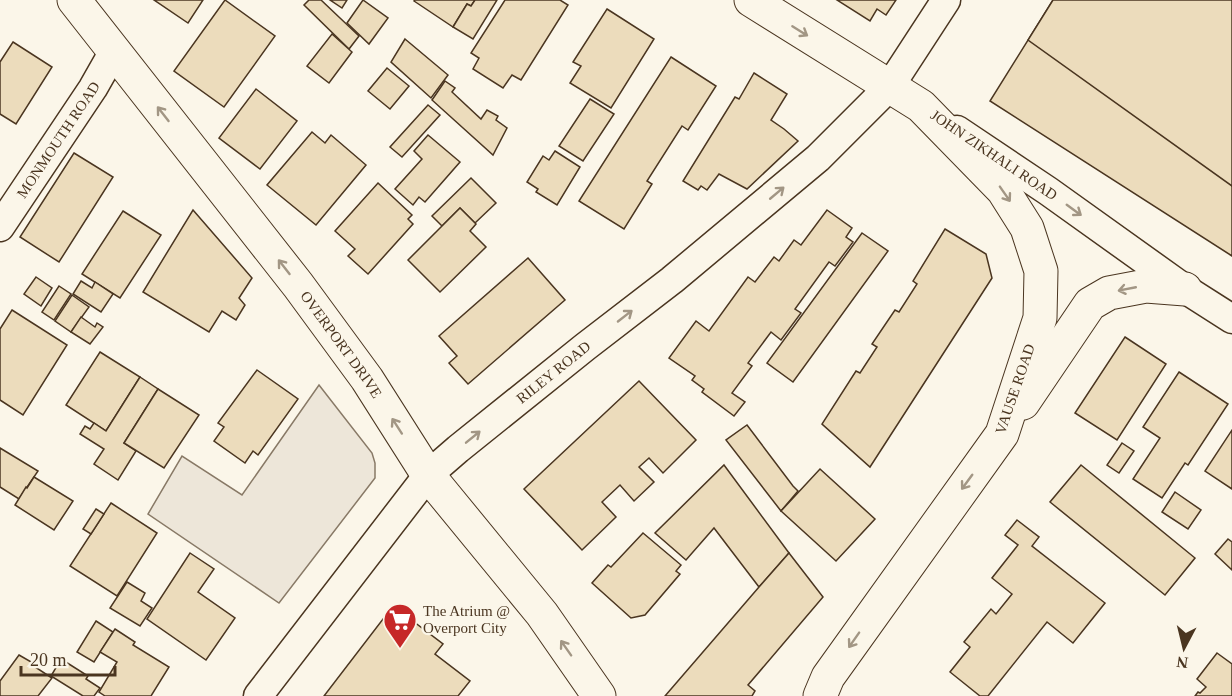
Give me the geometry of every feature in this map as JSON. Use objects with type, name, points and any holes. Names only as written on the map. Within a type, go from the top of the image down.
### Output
[{"type":"main road","name":"OVERPORT DRIVE","points":[[74,0],[305,295],[367,379],[428,476],[542,614],[599,696]]},
{"type":"main road","name":"JOHN ZIKHALI ROAD","points":[[751,0],[921,106]]},
{"type":"main road","name":"VAUSE ROAD","points":[[820,690],[1002,434],[1040,318],[1041,271],[1027,228],[1003,190],[921,106]]},
{"type":"main road","points":[[1002,434],[1090,304],[1109,293],[1146,286],[1185,289]]},
{"type":"street","points":[[890,86],[946,0]]},
{"type":"street","name":"MONMOUTH ROAD","points":[[0,227],[93,88],[114,51]]},
{"type":"street","name":"RILEY ROAD","points":[[258,696],[428,476],[458,449],[772,198],[818,158],[890,86]]},
{"type":"street","name":"JOHN ZIKHALI ROAD","points":[[921,106],[1048,191],[1185,289],[1232,319]]},
{"type":"shaded area","points":[[319,385],[372,453],[375,478],[279,603],[148,514],[182,456],[242,495]]},
{"type":"building","points":[[154,0],[203,0],[188,23]]},
{"type":"building","points":[[225,0],[275,36],[224,107],[174,71]]},
{"type":"building","points":[[309,0],[321,0],[359,36],[349,49],[304,5]]},
{"type":"building","points":[[330,0],[347,0],[342,8]]},
{"type":"building","points":[[363,0],[388,18],[369,44],[347,23]]},
{"type":"building","points":[[415,0],[475,0],[471,6],[467,4],[453,27]]},
{"type":"building","points":[[475,0],[497,0],[473,39],[453,27],[467,4],[471,6]]},
{"type":"building","points":[[505,0],[560,0],[568,5],[521,80],[512,75],[503,88],[473,69],[479,58],[471,53]]},
{"type":"building","points":[[837,0],[896,0],[886,15],[877,9],[870,21]]},
{"type":"building","points":[[1053,0],[1232,0],[1232,256],[990,101]]},
{"type":"building","points":[[1053,0],[1232,0],[1232,186],[1028,40]]},
{"type":"building","points":[[607,9],[654,39],[611,108],[570,83],[581,66],[573,62]]},
{"type":"building","points":[[332,34],[352,52],[329,83],[307,66]]},
{"type":"building","points":[[405,39],[448,75],[431,98],[391,62]]},
{"type":"building","points":[[13,42],[52,67],[16,124],[0,114],[0,62]]},
{"type":"building","points":[[671,57],[716,86],[688,130],[682,126],[647,181],[652,184],[624,229],[579,201]]},
{"type":"building","points":[[387,68],[409,86],[390,109],[368,91]]},
{"type":"building","points":[[754,73],[787,94],[771,120],[798,141],[747,189],[719,174],[707,190],[701,186],[698,190],[683,181],[735,97],[739,99]]},
{"type":"building","points":[[445,81],[455,88],[452,92],[481,119],[487,110],[498,116],[496,120],[507,128],[493,155],[432,100]]},
{"type":"building","points":[[256,89],[297,121],[260,169],[219,138]]},
{"type":"building","points":[[590,99],[614,114],[583,161],[559,146]]},
{"type":"building","points":[[428,105],[440,115],[402,157],[390,147]]},
{"type":"building","points":[[312,132],[325,143],[331,135],[366,165],[316,225],[267,185]]},
{"type":"building","points":[[428,135],[460,162],[425,202],[419,197],[413,205],[395,189],[422,159],[414,151]]},
{"type":"building","points":[[555,151],[580,167],[557,205],[536,192],[538,189],[527,182],[543,156],[549,160]]},
{"type":"building","points":[[74,153],[113,177],[59,262],[20,237]]},
{"type":"building","points":[[471,178],[496,203],[475,223],[460,208],[442,226],[432,216]]},
{"type":"building","points":[[378,183],[412,215],[408,219],[413,224],[368,274],[348,256],[355,249],[335,231]]},
{"type":"building","points":[[460,208],[476,224],[470,231],[486,247],[440,292],[408,260]]},
{"type":"building","points":[[193,210],[252,278],[239,298],[245,305],[236,320],[222,311],[209,332],[143,292]]},
{"type":"building","points":[[827,210],[852,228],[846,237],[853,242],[835,266],[829,262],[795,309],[801,313],[781,340],[771,332],[748,363],[752,366],[732,393],[745,402],[734,416],[702,392],[704,389],[692,380],[695,376],[669,358],[696,321],[709,331],[748,277],[755,282],[774,257],[779,261],[794,240],[801,245]]},
{"type":"building","points":[[123,211],[161,235],[120,298],[82,274]]},
{"type":"building","points":[[945,229],[986,254],[992,278],[870,467],[822,424],[856,371],[860,373],[877,347],[872,344],[895,310],[899,312],[917,284],[913,281]]},
{"type":"building","points":[[862,233],[888,251],[793,382],[767,363]]},
{"type":"building","points":[[528,258],[565,300],[468,384],[449,363],[457,356],[439,336]]},
{"type":"building","points":[[36,277],[52,288],[41,306],[24,294]]},
{"type":"building","points":[[81,281],[92,288],[95,282],[113,294],[101,312],[73,294]]},
{"type":"building","points":[[59,286],[71,294],[54,320],[42,312]]},
{"type":"building","points":[[72,295],[89,307],[71,332],[55,321]]},
{"type":"building","points":[[12,310],[67,345],[23,415],[0,400],[0,329]]},
{"type":"building","points":[[81,317],[95,327],[97,323],[103,327],[90,344],[71,332]]},
{"type":"building","points":[[1125,337],[1166,364],[1117,440],[1075,413]]},
{"type":"building","points":[[100,352],[140,377],[106,431],[66,405]]},
{"type":"building","points":[[257,370],[298,399],[258,455],[253,451],[245,463],[214,441],[224,427],[218,423]]},
{"type":"building","points":[[1179,372],[1228,404],[1188,465],[1185,463],[1162,498],[1133,479],[1160,438],[1143,427]]},
{"type":"building","points":[[140,377],[158,389],[124,443],[136,451],[118,480],[94,464],[104,449],[80,434],[85,426],[90,429],[94,423],[106,431]]},
{"type":"building","points":[[639,381],[696,440],[663,473],[649,458],[639,467],[654,482],[634,501],[620,485],[602,502],[616,517],[582,550],[524,489]]},
{"type":"building","points":[[158,389],[199,415],[164,468],[124,443]]},
{"type":"building","points":[[747,425],[798,491],[781,511],[726,440]]},
{"type":"building","points":[[1232,430],[1232,489],[1205,471]]},
{"type":"building","points":[[1122,443],[1134,451],[1119,473],[1107,465]]},
{"type":"building","points":[[0,448],[38,471],[19,499],[0,487]]},
{"type":"building","points":[[724,465],[789,553],[759,587],[714,528],[686,560],[655,533]]},
{"type":"building","points":[[1081,465],[1195,558],[1165,595],[1050,502]]},
{"type":"building","points":[[820,469],[875,519],[836,561],[781,511]]},
{"type":"building","points":[[34,477],[73,501],[54,530],[15,505]]},
{"type":"building","points":[[1175,492],[1201,510],[1188,529],[1162,512]]},
{"type":"building","points":[[111,503],[157,533],[117,596],[70,566]]},
{"type":"building","points":[[96,509],[104,514],[91,534],[83,529]]},
{"type":"building","points":[[1017,520],[1039,537],[1032,546],[1105,603],[1073,643],[1047,622],[988,696],[980,696],[950,672],[970,647],[964,642],[991,609],[996,614],[1012,594],[992,578],[1018,545],[1005,535]]},
{"type":"building","points":[[643,533],[681,565],[676,571],[680,574],[645,615],[631,618],[592,583],[608,565],[611,567]]},
{"type":"building","points":[[1228,539],[1232,542],[1232,570],[1215,554]]},
{"type":"building","points":[[190,553],[214,569],[198,592],[235,618],[206,660],[147,619]]},
{"type":"building","points":[[789,553],[823,597],[748,685],[755,691],[752,696],[665,696],[759,587]]},
{"type":"building","points":[[127,582],[145,593],[141,601],[152,608],[140,626],[110,608]]},
{"type":"building","name":"The Atrium @ Overport City","points":[[393,606],[443,644],[435,654],[470,681],[458,696],[324,696]]},
{"type":"building","points":[[96,621],[113,632],[94,662],[77,652]]},
{"type":"building","points":[[115,629],[135,642],[133,645],[169,667],[151,696],[105,696],[99,692],[117,662],[100,652]]},
{"type":"building","points":[[1217,653],[1232,664],[1232,696],[1195,696],[1206,687],[1197,679]]},
{"type":"building","points":[[19,655],[52,678],[38,696],[0,696],[0,681]]},
{"type":"building","points":[[61,659],[88,676],[86,679],[100,688],[94,696],[83,696],[51,676]]},
{"type":"place","name":"The Atrium @ Overport City","points":[[400,649]]}]
